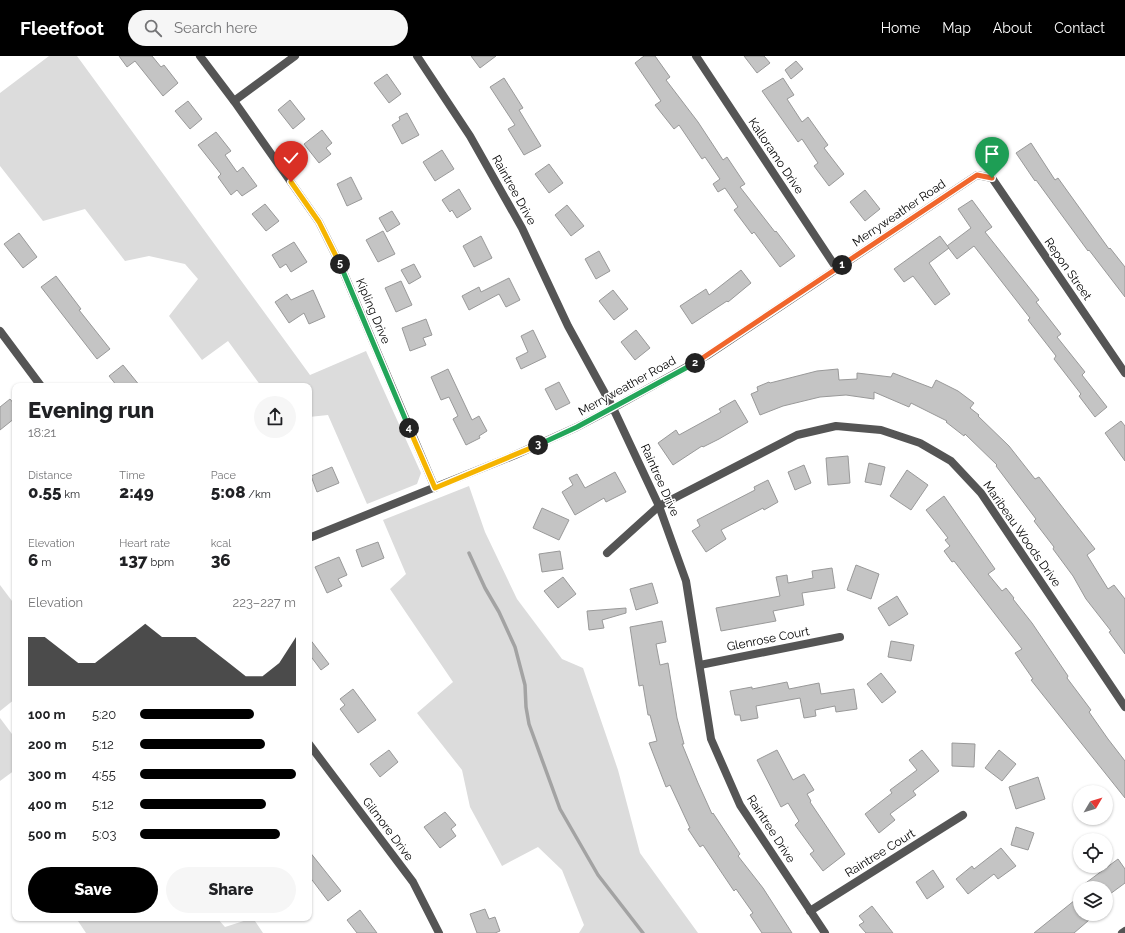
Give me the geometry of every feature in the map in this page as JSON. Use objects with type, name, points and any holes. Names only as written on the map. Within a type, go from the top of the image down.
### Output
[{"type":"street","name":"Kipling Drive","points":[[200,56],[234,101],[319,222],[340,264],[435,488]]},
{"type":"street","points":[[234,101],[295,56]]},
{"type":"street","name":"Raintree Drive","points":[[417,56],[470,136],[522,228],[568,326],[613,408],[659,506],[686,581],[711,739],[740,805],[825,933]]},
{"type":"street","name":"Kalloramo Drive","points":[[696,56],[837,269]]},
{"type":"street","name":"Merryweather Road","points":[[312,537],[543,443],[613,408],[708,356],[977,175],[992,178]]},
{"type":"street","name":"Repon Street","points":[[992,178],[1125,372]]},
{"type":"street","points":[[0,331],[39,383]]},
{"type":"street","points":[[1118,361],[1125,356]]},
{"type":"street","name":"Maribeau Woods Drive","points":[[607,553],[659,506],[797,435],[836,426],[881,430],[920,443],[951,461],[981,493],[1125,707]]},
{"type":"street","name":"Glenrose Court","points":[[700,665],[840,637]]},
{"type":"street","name":"Gilmore Drive","points":[[312,748],[413,882],[439,933]]},
{"type":"street","name":"Raintree Court","points":[[810,911],[963,815]]},
{"type":"shaded area","points":[[49,56],[77,56],[310,375],[366,351],[421,473],[417,484],[367,504],[328,415],[312,417],[312,383],[259,383],[228,341],[202,360],[169,316],[198,279],[185,264],[149,256],[125,261],[85,209],[43,221],[0,166],[0,93]]},
{"type":"shaded area","points":[[469,486],[485,532],[517,599],[562,659],[583,668],[618,770],[640,853],[698,933],[579,933],[584,925],[562,870],[538,847],[502,866],[470,807],[462,770],[417,713],[453,682],[390,589],[406,574],[383,520]]},
{"type":"shaded area","points":[[0,585],[12,601],[12,701],[0,711]]},
{"type":"shaded area","points":[[0,718],[12,734],[12,772],[0,781]]},
{"type":"shaded area","points":[[78,921],[220,921],[225,927],[244,921],[255,921],[263,933],[86,933]]},
{"type":"building","points":[[119,56],[152,56],[161,67],[164,65],[178,83],[163,96],[135,61],[127,67]]},
{"type":"building","points":[[471,56],[496,56],[480,68]]},
{"type":"building","points":[[644,56],[655,56],[670,77],[666,80],[698,122],[723,160],[727,157],[745,184],[740,187],[795,256],[780,267],[754,232],[752,234],[734,210],[738,207],[725,188],[718,192],[713,184],[720,179],[705,157],[702,159],[679,125],[674,129],[655,105],[661,101],[635,63]]},
{"type":"building","points":[[744,56],[764,56],[770,63],[757,73]]},
{"type":"building","points":[[796,61],[803,69],[791,79],[785,70]]},
{"type":"building","points":[[387,74],[401,94],[389,103],[374,83]]},
{"type":"building","points":[[504,78],[523,108],[519,110],[541,146],[524,155],[508,129],[515,125],[490,87]]},
{"type":"building","points":[[783,78],[794,95],[787,99],[802,122],[808,117],[828,145],[824,148],[844,174],[829,186],[814,166],[818,163],[802,139],[798,142],[762,91]]},
{"type":"building","points":[[290,100],[305,119],[293,129],[278,110]]},
{"type":"building","points":[[188,101],[202,119],[190,129],[175,111]]},
{"type":"building","points":[[407,113],[419,135],[402,144],[392,125],[400,120],[399,117]]},
{"type":"building","points":[[322,130],[332,143],[326,148],[331,154],[319,163],[304,144]]},
{"type":"building","points":[[216,132],[231,151],[225,155],[237,172],[243,167],[257,186],[242,196],[237,190],[231,195],[218,177],[221,174],[198,145]]},
{"type":"building","points":[[1031,143],[1055,180],[1058,178],[1109,249],[1110,248],[1125,267],[1125,297],[1089,250],[1088,251],[1036,180],[1035,181],[1016,153]]},
{"type":"building","points":[[442,150],[454,169],[435,181],[423,162]]},
{"type":"building","points":[[549,164],[563,183],[549,193],[535,174]]},
{"type":"building","points":[[351,177],[362,199],[347,206],[337,184]]},
{"type":"building","points":[[459,189],[471,209],[457,218],[452,210],[450,212],[442,200]]},
{"type":"building","points":[[865,190],[880,209],[865,221],[850,202]]},
{"type":"building","points":[[972,200],[992,227],[985,232],[1039,300],[1036,302],[1061,334],[1057,337],[1085,372],[1082,375],[1107,407],[1095,417],[1079,396],[1081,394],[1054,359],[1056,356],[1028,320],[1030,318],[974,246],[957,259],[947,246],[971,228],[958,209]]},
{"type":"building","points":[[265,204],[279,221],[266,231],[252,214]]},
{"type":"building","points":[[567,205],[584,226],[571,236],[555,215]]},
{"type":"building","points":[[392,211],[400,224],[387,232],[379,218]]},
{"type":"building","points":[[383,231],[395,254],[378,262],[366,240]]},
{"type":"building","points":[[19,233],[37,257],[23,268],[4,244]]},
{"type":"building","points":[[481,236],[492,258],[474,267],[463,246]]},
{"type":"building","points":[[940,236],[949,248],[929,263],[950,294],[935,305],[913,276],[904,282],[894,269]]},
{"type":"building","points":[[294,242],[307,262],[291,272],[286,264],[280,268],[272,255]]},
{"type":"building","points":[[599,251],[610,271],[596,279],[585,259]]},
{"type":"building","points":[[414,264],[421,277],[409,284],[401,270]]},
{"type":"building","points":[[741,270],[751,283],[728,302],[727,301],[692,324],[680,306],[706,289],[709,295]]},
{"type":"building","points":[[56,276],[81,309],[79,310],[110,349],[97,359],[41,287]]},
{"type":"building","points":[[509,278],[520,300],[506,307],[499,294],[469,310],[462,296],[479,287],[481,292]]},
{"type":"building","points":[[401,281],[412,305],[396,312],[385,288]]},
{"type":"building","points":[[313,290],[325,317],[309,324],[304,313],[289,323],[275,302],[287,294],[291,300]]},
{"type":"building","points":[[613,290],[628,309],[614,320],[599,301]]},
{"type":"building","points":[[426,319],[432,335],[423,338],[426,345],[410,351],[402,328]]},
{"type":"building","points":[[533,330],[546,357],[521,369],[516,358],[528,352],[521,336]]},
{"type":"building","points":[[636,330],[650,348],[635,360],[621,342]]},
{"type":"building","points":[[123,365],[138,383],[115,383],[109,376]]},
{"type":"building","points":[[448,369],[472,420],[479,416],[487,431],[479,436],[480,438],[466,445],[453,419],[458,416],[449,397],[441,400],[431,377]]},
{"type":"building","points":[[838,369],[839,380],[857,379],[857,373],[891,377],[893,373],[932,388],[936,380],[958,391],[974,403],[970,408],[979,415],[978,416],[1009,446],[1035,479],[1039,477],[1095,549],[1087,555],[1108,589],[1114,585],[1125,599],[1125,654],[1109,632],[1111,631],[1086,599],[1073,576],[1053,549],[1054,547],[1034,521],[1036,519],[996,466],[997,465],[965,434],[964,436],[946,422],[947,421],[911,403],[909,407],[874,392],[874,399],[846,395],[820,397],[783,406],[760,415],[751,394],[758,391],[757,387],[769,382],[817,371]]},
{"type":"building","points":[[559,382],[570,403],[556,410],[545,389]]},
{"type":"building","points":[[10,399],[12,401],[12,420],[0,430],[0,407]]},
{"type":"building","points":[[735,400],[748,422],[719,439],[703,447],[702,446],[673,465],[658,443],[676,430],[679,435],[721,412],[719,409]]},
{"type":"building","points":[[1121,421],[1125,426],[1125,461],[1105,433]]},
{"type":"building","points":[[848,456],[850,483],[828,485],[826,458]]},
{"type":"building","points":[[869,463],[885,467],[881,485],[865,482]]},
{"type":"building","points":[[804,465],[811,483],[795,490],[788,472]]},
{"type":"building","points":[[332,467],[339,483],[317,492],[312,476]]},
{"type":"building","points":[[907,470],[928,485],[911,510],[890,496]]},
{"type":"building","points":[[615,472],[626,492],[606,502],[604,498],[575,515],[562,492],[573,485],[569,478],[577,474],[585,488]]},
{"type":"building","points":[[768,480],[778,502],[764,510],[763,508],[721,530],[726,539],[706,552],[692,531],[700,526],[697,520],[755,490],[754,487]]},
{"type":"building","points":[[944,496],[995,569],[988,574],[1002,591],[1006,588],[1014,598],[1013,599],[1032,623],[1068,676],[1067,678],[1091,710],[1089,712],[1125,761],[1125,798],[1031,680],[1033,679],[1015,653],[1022,649],[954,561],[952,562],[944,551],[950,546],[945,540],[948,538],[926,510]]},
{"type":"building","points":[[542,508],[569,520],[559,540],[533,528]]},
{"type":"building","points":[[378,542],[384,558],[362,567],[356,550]]},
{"type":"building","points":[[560,551],[563,569],[542,572],[539,554]]},
{"type":"building","points":[[339,557],[347,575],[338,579],[342,586],[327,593],[315,567]]},
{"type":"building","points":[[856,565],[879,574],[871,599],[847,590]]},
{"type":"building","points":[[832,568],[835,588],[802,593],[804,605],[773,611],[776,621],[721,631],[716,608],[780,596],[776,577],[787,575],[788,583],[813,578],[812,571]]},
{"type":"building","points":[[563,577],[576,594],[558,608],[544,591]]},
{"type":"building","points":[[652,583],[658,603],[636,610],[630,589]]},
{"type":"building","points":[[897,596],[908,614],[889,626],[878,608]]},
{"type":"building","points":[[626,608],[626,613],[602,620],[604,628],[589,630],[587,611]]},
{"type":"building","points":[[662,621],[666,642],[656,644],[660,665],[668,663],[677,718],[684,744],[682,744],[698,783],[712,814],[713,813],[740,854],[738,856],[763,888],[792,933],[762,933],[750,915],[753,913],[736,889],[734,891],[703,845],[700,847],[688,829],[690,828],[670,785],[666,787],[649,743],[657,741],[650,715],[648,715],[643,685],[639,686],[630,627]]},
{"type":"building","points":[[891,641],[914,645],[911,661],[888,657]]},
{"type":"building","points":[[312,642],[329,664],[321,670],[312,658]]},
{"type":"building","points":[[881,673],[896,692],[882,703],[867,684]]},
{"type":"building","points":[[787,682],[789,689],[819,683],[821,694],[854,689],[857,709],[836,712],[835,706],[815,710],[816,716],[804,718],[800,698],[756,706],[758,718],[741,721],[740,715],[735,715],[730,691],[752,687],[752,689]]},
{"type":"building","points":[[353,689],[376,720],[358,733],[340,709],[345,705],[340,699]]},
{"type":"building","points":[[952,743],[975,744],[974,767],[952,766]]},
{"type":"building","points":[[389,750],[398,762],[380,777],[370,764]]},
{"type":"building","points":[[777,750],[793,780],[804,774],[814,790],[807,794],[811,801],[810,802],[845,854],[823,871],[810,854],[814,851],[795,825],[799,821],[788,803],[781,807],[757,760]]},
{"type":"building","points":[[922,750],[939,771],[913,791],[916,795],[890,814],[895,820],[879,833],[865,814],[892,793],[890,790],[917,770],[909,760]]},
{"type":"building","points":[[999,750],[1016,764],[1002,781],[985,768]]},
{"type":"building","points":[[1038,777],[1045,799],[1016,809],[1009,787]]},
{"type":"building","points":[[445,812],[456,825],[451,829],[456,836],[440,848],[424,827]]},
{"type":"building","points":[[1016,827],[1034,833],[1028,850],[1011,845]]},
{"type":"building","points":[[1001,848],[1016,866],[998,879],[994,874],[968,894],[956,879],[972,866],[974,869]]},
{"type":"building","points":[[312,855],[341,891],[328,901],[312,880]]},
{"type":"building","points":[[1118,859],[1125,869],[1125,883],[1113,892],[1113,881],[1088,881],[1099,873],[1113,873],[1113,863]]},
{"type":"building","points":[[933,870],[944,887],[927,899],[916,882]]},
{"type":"building","points":[[1073,902],[1073,921],[1088,921],[1074,933],[1034,933]]},
{"type":"building","points":[[872,906],[893,933],[866,933],[859,925],[864,922],[859,916]]},
{"type":"building","points":[[485,909],[489,919],[495,917],[500,931],[495,933],[477,933],[470,914]]},
{"type":"building","points":[[360,910],[377,933],[357,933],[347,920]]},
{"type":"waterway","points":[[469,553],[515,647],[525,685],[526,707],[529,724],[560,809],[598,875],[643,933]]},
{"type":"route","points":[[291,182],[319,222],[340,264],[435,488],[515,455],[577,427],[708,356],[977,175],[992,178]]}]
